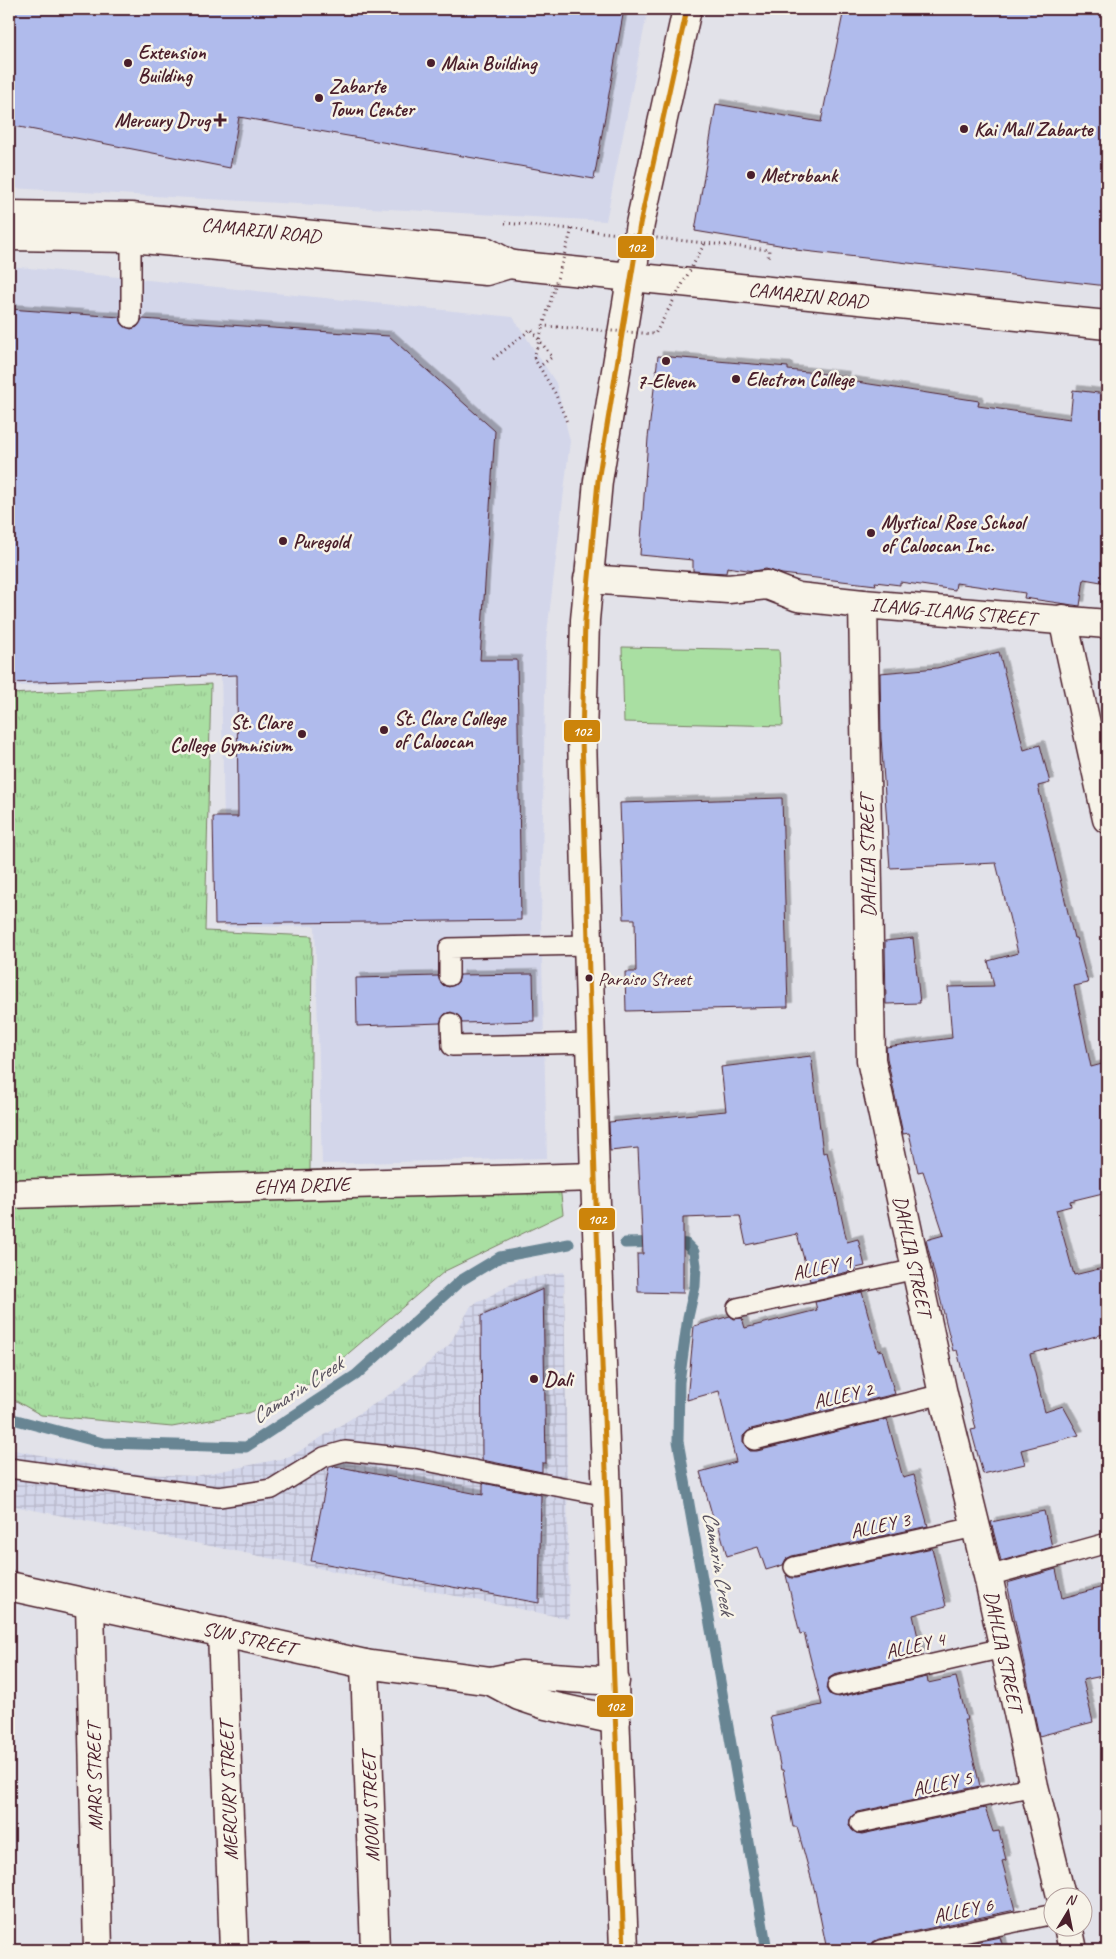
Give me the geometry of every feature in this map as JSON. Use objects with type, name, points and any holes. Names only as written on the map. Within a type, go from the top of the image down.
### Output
[{"type":"street","points":[[624,1950],[595,1177],[582,738],[584,620],[602,452],[640,224],[687,9]]},
{"type":"street","name":"CAMARIN ROAD","points":[[9,215],[131,217],[487,252],[509,264],[631,278],[1107,325]]},
{"type":"street","name":"CAMARIN ROAD","points":[[9,236],[131,238],[486,271],[509,264]]},
{"type":"street","name":"ILANG-ILANG STREET","points":[[588,578],[728,589],[767,585],[798,597],[1107,624]]},
{"type":"street","name":"DAHLIA STREET","points":[[863,604],[871,1060],[944,1394],[988,1576],[1034,1786],[1059,1886]]},
{"type":"street","points":[[1063,620],[1107,819]]},
{"type":"street","name":"EHYA DRIVE","points":[[9,1194],[595,1177]]},
{"type":"street","name":"SUN STREET","points":[[9,1586],[365,1664],[491,1681],[521,1675],[615,1682]]},
{"type":"street","name":"MARS STREET","points":[[90,1604],[98,1950]]},
{"type":"street","name":"MERCURY STREET","points":[[222,1632],[234,1950]]},
{"type":"street","name":"MOON STREET","points":[[365,1664],[375,1950]]},
{"type":"street","name":"SUN STREET","points":[[491,1681],[519,1696],[546,1705],[616,1720]]},
{"type":"street","points":[[1070,1936],[1073,1950]]},
{"type":"lane","points":[[131,238],[131,318]]},
{"type":"lane","points":[[449,976],[448,948],[589,945]]},
{"type":"lane","points":[[451,1023],[452,1046],[592,1043]]},
{"type":"lane","name":"ALLEY 1","points":[[737,1308],[916,1269]]},
{"type":"lane","name":"ALLEY 2","points":[[754,1440],[944,1394]]},
{"type":"lane","points":[[9,1468],[220,1496],[272,1488],[324,1457],[346,1451],[416,1459],[608,1496]]},
{"type":"lane","name":"ALLEY 3","points":[[794,1566],[976,1528]]},
{"type":"lane","points":[[988,1576],[1107,1543]]},
{"type":"lane","name":"ALLEY 4","points":[[837,1686],[1003,1648]]},
{"type":"lane","name":"ALLEY 5","points":[[860,1823],[1034,1786]]},
{"type":"lane","name":"ALLEY 6","points":[[881,1950],[1044,1916]]},
{"type":"path","points":[[510,224],[760,249]]},
{"type":"path","points":[[567,422],[555,393],[534,358],[572,229]]},
{"type":"path","points":[[543,326],[654,334],[705,243]]},
{"type":"path","points":[[493,359],[531,329],[552,357],[539,367]]},
{"type":"shaded area","name":"Zabarte Town Center","points":[[9,9],[648,9],[606,221],[9,188]]},
{"type":"shaded area","points":[[9,266],[513,317],[556,383],[570,441],[546,641],[541,920],[547,1158],[322,1164],[315,926],[226,927],[221,669],[9,687]]},
{"type":"shaded area","points":[[564,1272],[569,1619],[9,1505],[9,1449],[139,1474],[196,1476],[290,1457],[398,1389],[449,1345],[471,1306],[519,1280]]},
{"type":"green space","points":[[622,647],[779,650],[783,726],[624,722]]},
{"type":"green space","points":[[211,684],[205,931],[312,936],[310,1170],[558,1166],[563,1214],[445,1271],[316,1381],[248,1413],[172,1427],[41,1415],[9,1397],[9,694]]},
{"type":"building","name":"Zabarte Town Center","points":[[9,9],[624,9],[594,179],[239,117],[230,168],[9,125]]},
{"type":"building","name":"Kai Mall Zabarte","points":[[844,9],[1107,9],[1107,286],[796,250],[797,248],[695,231],[716,104],[821,122]]},
{"type":"building","name":"Puregold","points":[[9,309],[120,317],[122,324],[131,329],[137,327],[142,319],[389,336],[495,431],[480,660],[517,660],[521,920],[215,924],[213,817],[238,817],[237,675],[9,683]]},
{"type":"building","points":[[658,356],[788,367],[788,370],[845,376],[844,380],[979,401],[978,406],[1070,419],[1073,390],[1107,394],[1107,583],[1084,579],[1080,606],[1024,598],[1025,593],[956,583],[955,590],[900,582],[900,585],[875,582],[876,585],[782,574],[766,569],[754,571],[727,567],[726,573],[693,571],[693,560],[640,555],[648,438]]},
{"type":"building","points":[[999,652],[1024,750],[1040,745],[1050,783],[1038,786],[1074,938],[1076,938],[1088,983],[1074,986],[1091,1067],[1102,1064],[1107,1082],[1107,1192],[1070,1201],[1071,1206],[1056,1210],[1074,1275],[1107,1267],[1107,1333],[1030,1354],[1045,1412],[1063,1406],[1079,1435],[1021,1450],[1025,1464],[983,1474],[971,1430],[976,1429],[957,1350],[953,1351],[926,1240],[944,1235],[923,1171],[918,1172],[909,1133],[903,1134],[886,1047],[952,1038],[948,987],[994,986],[988,961],[1018,953],[996,863],[890,868],[881,737],[880,673],[937,668]]},
{"type":"building","points":[[782,798],[788,1007],[626,1011],[625,972],[636,972],[635,919],[624,919],[620,803]]},
{"type":"building","points":[[913,938],[920,1003],[886,1004],[885,941]]},
{"type":"building","points":[[533,974],[534,1021],[462,1023],[460,1017],[451,1012],[445,1014],[440,1023],[357,1026],[356,978],[438,976],[443,985],[449,987],[458,982],[460,975]]},
{"type":"building","points":[[811,1056],[823,1153],[827,1152],[847,1242],[858,1239],[865,1266],[810,1281],[797,1234],[746,1245],[740,1216],[683,1218],[683,1293],[638,1292],[637,1254],[643,1254],[638,1148],[610,1151],[609,1122],[726,1111],[721,1067]]},
{"type":"building","points":[[543,1289],[546,1463],[542,1463],[542,1472],[482,1460],[481,1316]]},
{"type":"building","points":[[862,1292],[878,1351],[882,1350],[895,1394],[751,1429],[743,1436],[743,1443],[750,1451],[757,1451],[887,1419],[903,1478],[914,1475],[928,1526],[792,1556],[786,1559],[783,1565],[766,1570],[758,1547],[727,1556],[717,1520],[714,1521],[700,1472],[736,1462],[719,1391],[687,1400],[694,1326],[730,1316],[734,1319],[742,1318],[745,1328],[817,1310],[815,1302]]},
{"type":"building","points":[[335,1466],[483,1495],[483,1483],[541,1495],[539,1603],[311,1561],[329,1467]]},
{"type":"building","points":[[1044,1511],[1052,1547],[1001,1561],[991,1522]]},
{"type":"building","points":[[932,1548],[946,1606],[913,1615],[922,1655],[834,1675],[829,1678],[826,1688],[829,1694],[839,1697],[927,1677],[928,1683],[956,1677],[980,1786],[858,1812],[850,1819],[849,1826],[856,1833],[862,1834],[985,1808],[993,1832],[999,1831],[1006,1860],[1002,1861],[1015,1910],[879,1939],[873,1942],[870,1950],[827,1950],[815,1892],[797,1827],[793,1827],[783,1770],[781,1770],[770,1716],[822,1705],[804,1633],[800,1634],[786,1575],[796,1578]]},
{"type":"building","points":[[1056,1569],[1062,1598],[1107,1586],[1107,1675],[1083,1680],[1093,1722],[1039,1736],[1007,1583]]},
{"type":"building","points":[[1000,1937],[1004,1950],[935,1950]]},
{"type":"waterway","name":"Camarin Creek","points":[[625,1243],[672,1242],[686,1244],[694,1252],[696,1265],[695,1286],[688,1317],[679,1382],[678,1441],[767,1950]]},
{"type":"waterway","name":"Camarin Creek","points":[[9,1418],[103,1443],[246,1447],[356,1375],[460,1281],[500,1257],[569,1244]]},
{"type":"transit line","name":"102","points":[[624,1950],[595,1177],[582,738],[585,620],[598,481],[640,224],[687,9]]},
{"type":"place","name":"Extension Building","points":[[128,63]]},
{"type":"place","name":"Main Building","points":[[431,63]]},
{"type":"place","name":"Zabarte Town Center","points":[[319,98]]},
{"type":"place","name":"Mercury Drug","points":[[220,120]]},
{"type":"place","name":"Kai Mall Zabarte","points":[[964,129]]},
{"type":"place","name":"Metrobank","points":[[751,175]]},
{"type":"place","name":"7-Eleven","points":[[666,361]]},
{"type":"place","name":"Electron College","points":[[736,379]]},
{"type":"place","name":"Mystical Rose School of Caloocan Inc.","points":[[871,533]]},
{"type":"place","name":"Puregold","points":[[283,541]]},
{"type":"place","name":"St. Clare College of Caloocan","points":[[384,730]]},
{"type":"place","name":"St. Clare College Gymnisium","points":[[302,734]]},
{"type":"place","name":"Paraiso Street","points":[[589,978]]},
{"type":"place","name":"Dali","points":[[534,1379]]}]
